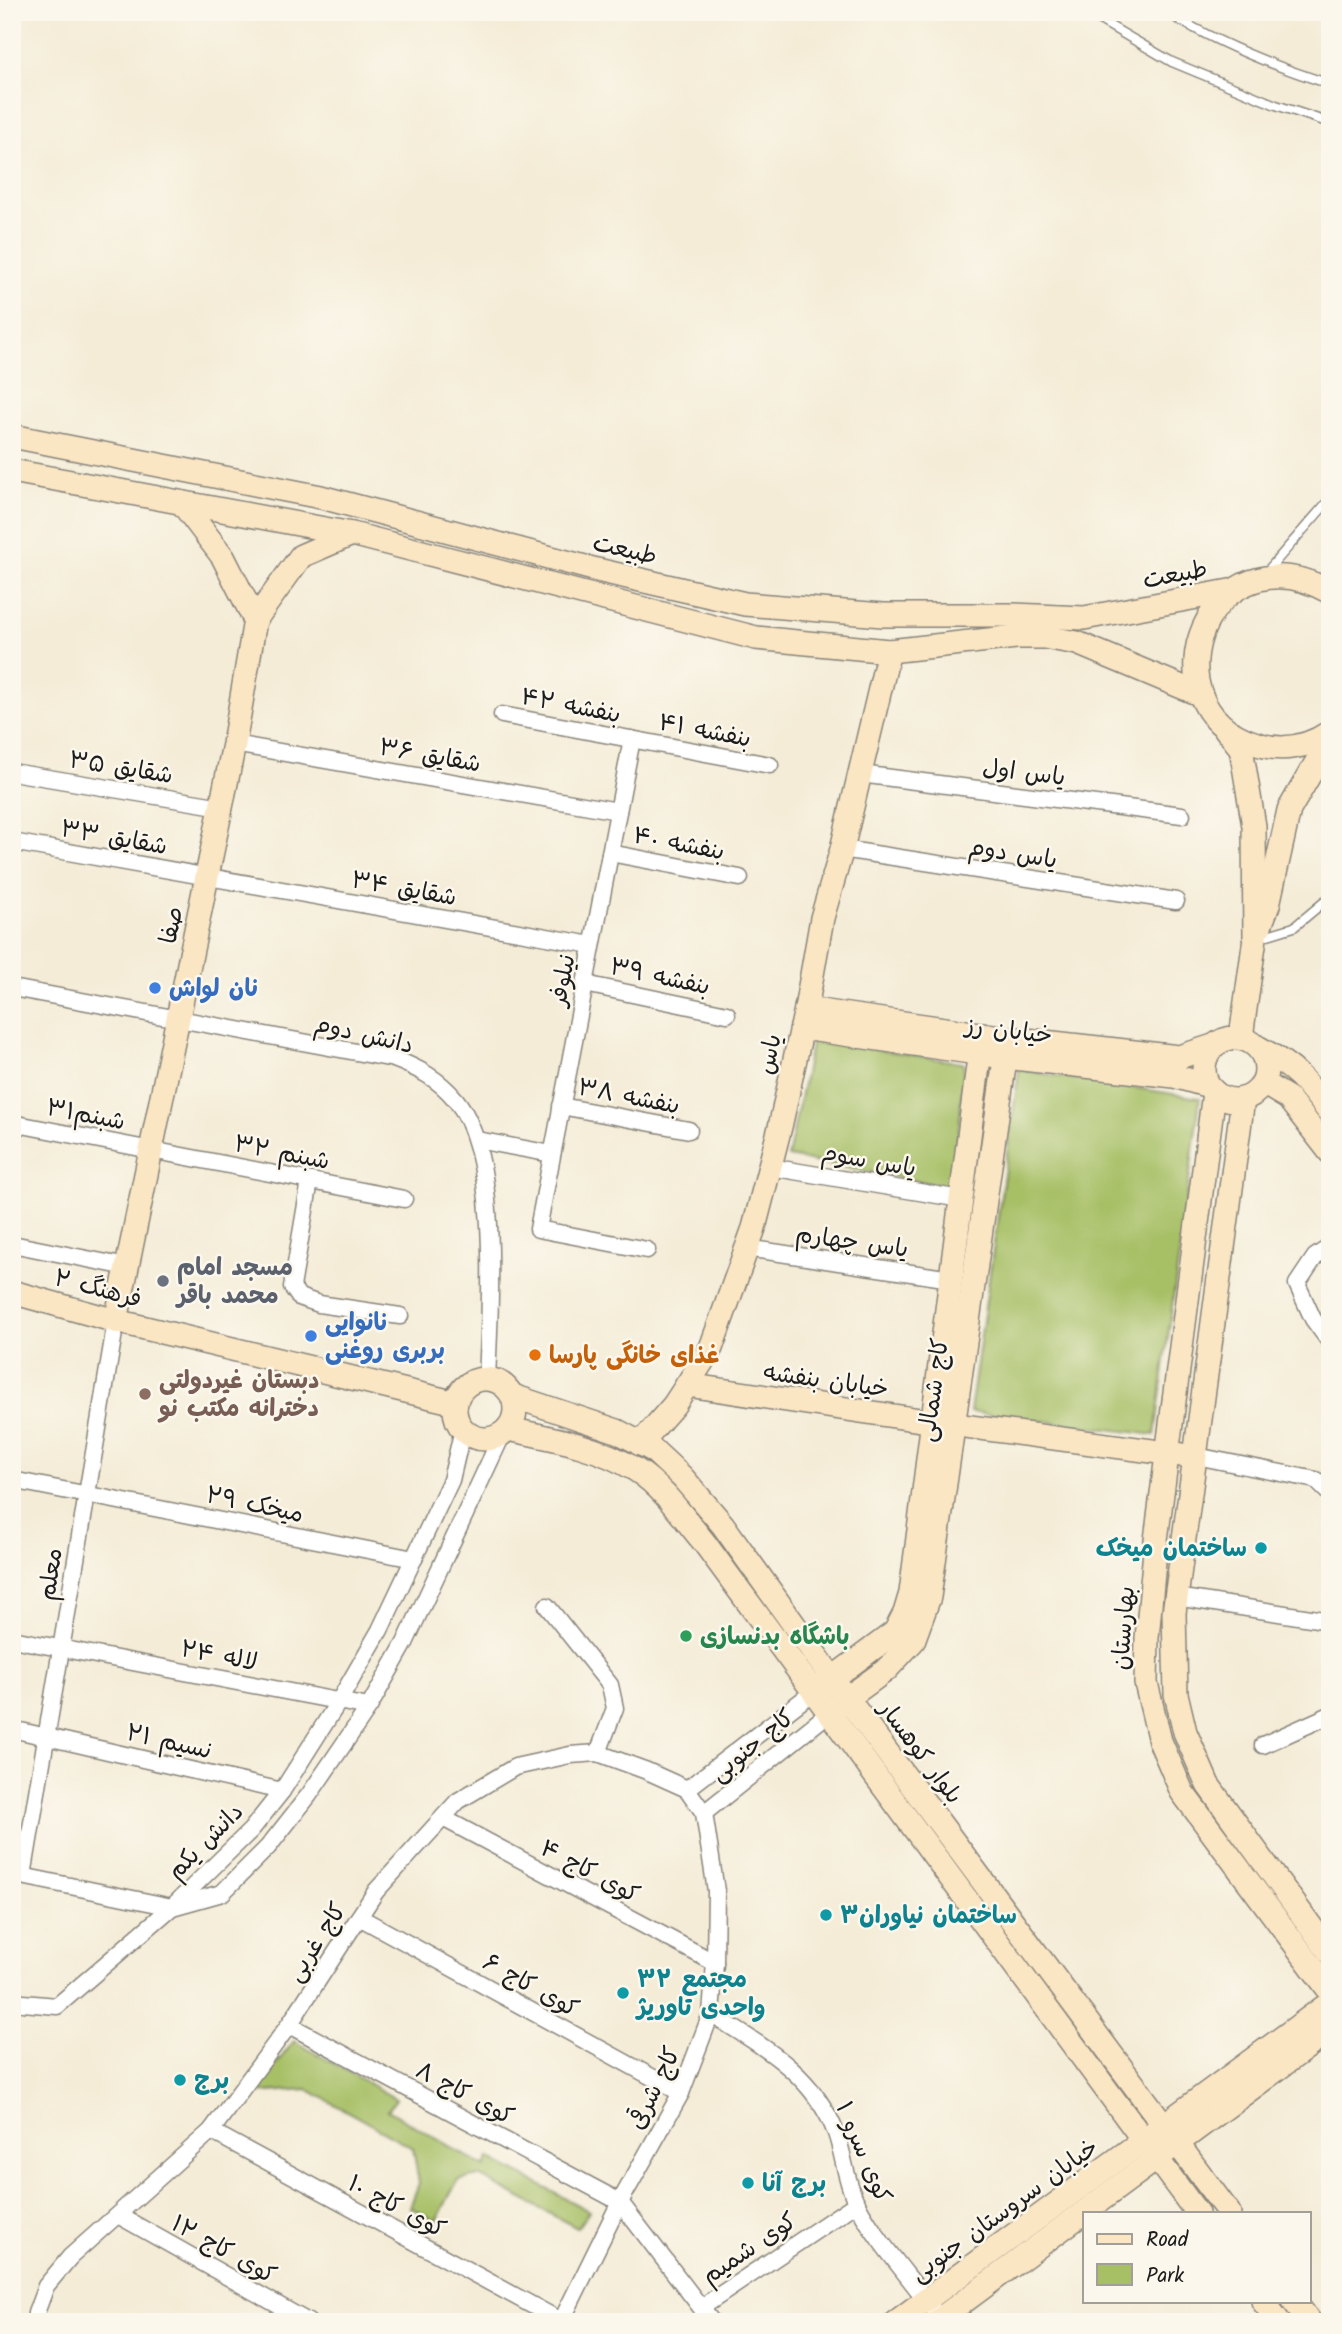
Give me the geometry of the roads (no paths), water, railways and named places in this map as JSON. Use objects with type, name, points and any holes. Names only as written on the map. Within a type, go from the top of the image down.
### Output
[{"type":"main road","name":"طبیعت","points":[[12,436],[321,497],[597,570],[745,604],[883,615],[1084,618],[1234,590]]},
{"type":"main road","name":"طبیعت","points":[[12,471],[352,534],[555,584],[756,638],[889,651],[1016,637],[1044,637],[1077,643],[1201,695]]},
{"type":"main road","points":[[182,503],[223,557],[255,620],[301,556],[352,534]]},
{"type":"main road","points":[[1330,592],[1312,582],[1286,577],[1261,579],[1234,590],[1212,610],[1199,636],[1195,666],[1201,695],[1241,748],[1249,786],[1254,826],[1255,939],[1250,1043],[1267,1068],[1263,1083],[1252,1095],[1243,1099],[1232,1100],[1212,1089],[1204,1074],[1204,1064],[1213,1046],[1231,1037],[1250,1043],[1285,1062],[1302,1076],[1330,1113]]},
{"type":"main road","name":"صفا","points":[[116,1321],[222,807],[255,620]]},
{"type":"main road","name":"یاس","points":[[640,1444],[674,1405],[710,1348],[746,1248],[770,1167],[804,1019],[822,918],[842,849],[889,651]]},
{"type":"main road","points":[[1220,723],[1241,739],[1267,747],[1293,748],[1319,740],[1330,732]]},
{"type":"main road","points":[[1255,939],[1268,905],[1289,810],[1330,739]]},
{"type":"main road","name":"خیابان رز","points":[[804,1019],[981,1044],[1174,1076],[1212,1089]]},
{"type":"main road","name":"کاج شمالی","points":[[829,1713],[886,1670],[913,1642],[929,1597],[944,1424],[951,1279],[981,1044]]},
{"type":"main road","name":"خیابان رز","points":[[1006,1048],[1179,1057],[1213,1046]]},
{"type":"main road","name":"کاج شمالی","points":[[813,1692],[895,1632],[905,1614],[944,1424],[1006,1048]]},
{"type":"main road","points":[[1263,1083],[1288,1098],[1330,1152]]},
{"type":"main road","name":"بهارستان","points":[[1212,1089],[1149,1614],[1146,1684],[1160,1741],[1182,1792],[1329,1999]]},
{"type":"main road","name":"بهارستان","points":[[1243,1099],[1174,1613],[1176,1694],[1185,1732],[1208,1785],[1330,1953]]},
{"type":"main road","name":"فرهنگ ۲","points":[[12,1292],[116,1321],[456,1403]]},
{"type":"main road","points":[[487,1379],[502,1384],[513,1396],[515,1413],[505,1431],[487,1439],[470,1434],[458,1421],[458,1395],[470,1383],[487,1379]]},
{"type":"main road","name":"خیابان بنفشه","points":[[687,1385],[944,1424],[1196,1456]]},
{"type":"main road","name":"بلوار کوهسار","points":[[513,1396],[617,1432],[653,1450],[682,1477],[723,1525],[832,1678],[1228,2212]]},
{"type":"main road","name":"بلوار کوهسار","points":[[505,1431],[560,1440],[607,1454],[638,1471],[664,1495],[703,1541],[1196,2212]]},
{"type":"main road","points":[[1171,2134],[1329,1999]]},
{"type":"main road","points":[[1149,2149],[1330,2030]]},
{"type":"main road","name":"خیابان سروستان جنوبی","points":[[896,2322],[1149,2149]]},
{"type":"main road","name":"خیابان سروستان جنوبی","points":[[939,2321],[1149,2149]]},
{"type":"main road","points":[[1264,2302],[1279,2322]]},
{"type":"main road","points":[[1295,2302],[1310,2322]]},
{"type":"street","name":"بنفشه ۴۲","points":[[502,715],[632,739]]},
{"type":"street","name":"بنفشه ۴۱","points":[[632,739],[770,765]]},
{"type":"street","name":"نیلوفر","points":[[632,739],[538,1229],[647,1250]]},
{"type":"street","name":"شقایق ۳۶","points":[[234,744],[618,811]]},
{"type":"street","name":"شقایق ۳۵","points":[[12,772],[222,807]]},
{"type":"street","name":"یاس اول","points":[[860,774],[1182,815]]},
{"type":"street","name":"شقایق ۳۳","points":[[12,842],[207,877]]},
{"type":"street","name":"یاس دوم","points":[[842,849],[1176,901]]},
{"type":"street","name":"بنفشه ۴۰","points":[[610,853],[740,878]]},
{"type":"street","name":"شقایق ۳۴","points":[[207,877],[592,945]]},
{"type":"street","name":"بنفشه ۳۹","points":[[585,984],[727,1014]]},
{"type":"street","name":"دانش دوم","points":[[12,988],[394,1059],[418,1068],[439,1082],[456,1100],[470,1122],[477,1140],[488,1218],[491,1290],[487,1379]]},
{"type":"street","name":"بنفشه ۳۸","points":[[561,1106],[689,1130]]},
{"type":"street","name":"شبنم۳۱","points":[[12,1123],[151,1150]]},
{"type":"street","points":[[477,1140],[552,1154]]},
{"type":"street","name":"شبنم ۳۲","points":[[151,1150],[404,1199]]},
{"type":"street","name":"یاس سوم","points":[[770,1167],[961,1199]]},
{"type":"street","points":[[310,1181],[292,1287],[299,1297],[319,1304],[400,1316]]},
{"type":"street","points":[[12,1244],[127,1267]]},
{"type":"street","points":[[1330,1247],[1315,1256],[1297,1284],[1313,1319],[1330,1342]]},
{"type":"street","name":"یاس چهارم","points":[[746,1248],[951,1279]]},
{"type":"street","name":"معلم","points":[[18,1875],[47,1735],[116,1321]]},
{"type":"street","name":"دانش یکم","points":[[172,1907],[251,1830],[282,1791],[340,1702],[380,1630],[451,1480],[463,1429]]},
{"type":"street","name":"دانش یکم","points":[[172,1907],[222,1894],[268,1847],[309,1795],[369,1707],[411,1631],[505,1431]]},
{"type":"street","points":[[1196,1456],[1316,1480],[1330,1493]]},
{"type":"street","name":"میخک ۲۹","points":[[12,1479],[414,1559]]},
{"type":"street","points":[[1176,1597],[1330,1621]]},
{"type":"street","points":[[547,1606],[610,1685],[615,1707],[598,1753]]},
{"type":"street","name":"لاله ۲۴","points":[[12,1639],[369,1707]]},
{"type":"street","name":"کاج جنوبی","points":[[687,1789],[813,1692]]},
{"type":"street","name":"کاج جنوبی","points":[[704,1814],[829,1713]]},
{"type":"street","points":[[1263,1745],[1330,1715]]},
{"type":"street","name":"نسیم ۲۱","points":[[12,1729],[282,1791]]},
{"type":"street","name":"کاج غربی","points":[[35,2322],[46,2286],[70,2257],[211,2131],[289,2025],[376,1891],[458,1801],[516,1767],[570,1755],[598,1753],[687,1789]]},
{"type":"street","points":[[687,1789],[704,1814]]},
{"type":"street","name":"کاج شرقی","points":[[561,2321],[620,2202],[681,2093],[711,2014],[716,1891],[704,1814]]},
{"type":"street","name":"کوی کاج ۴","points":[[443,1818],[715,1963]]},
{"type":"street","points":[[18,1875],[172,1907]]},
{"type":"street","points":[[12,2002],[57,2006],[172,1907]]},
{"type":"street","name":"کوی کاج ۶","points":[[359,1917],[681,2093]]},
{"type":"street","name":"کوی سرو ۱","points":[[711,2014],[779,2056],[804,2080],[829,2116],[857,2203],[939,2321]]},
{"type":"street","name":"کوی کاج ۸","points":[[289,2025],[620,2202]]},
{"type":"street","name":"کوی کاج ۱۰","points":[[211,2131],[561,2321]]},
{"type":"street","points":[[620,2202],[712,2322]]},
{"type":"street","name":"کوی شمیم","points":[[702,2307],[857,2203]]},
{"type":"street","name":"کوی کاج ۱۲","points":[[118,2215],[308,2322]]},
{"type":"lane","points":[[1086,12],[1172,62],[1276,105],[1330,123]]},
{"type":"lane","points":[[1166,12],[1196,31],[1284,70],[1330,84]]},
{"type":"lane","points":[[1261,579],[1330,499]]},
{"type":"lane","points":[[1255,939],[1294,927],[1330,897]]},
{"type":"place","name":"نان لواش","points":[[155,988]]},
{"type":"place","name":"مسجد امام محمد باقر","points":[[163,1281]]},
{"type":"place","name":"نانوایی بربری روغنی","points":[[311,1336]]},
{"type":"place","name":"غذای خانگی پارسا","points":[[535,1355]]},
{"type":"place","name":"دبستان غیردولتی دخترانه مکتب نو","points":[[145,1394]]},
{"type":"place","name":"ساختمان میخک","points":[[1261,1548]]},
{"type":"place","name":"باشگاه بدنسازی","points":[[686,1636]]},
{"type":"place","name":"ساختمان نیاوران۳","points":[[826,1915]]},
{"type":"place","name":"مجتمع ۳۲ واحدی تاوریژ","points":[[623,1993]]},
{"type":"place","name":"برج","points":[[180,2080]]},
{"type":"place","name":"برج آنا","points":[[748,2183]]}]
